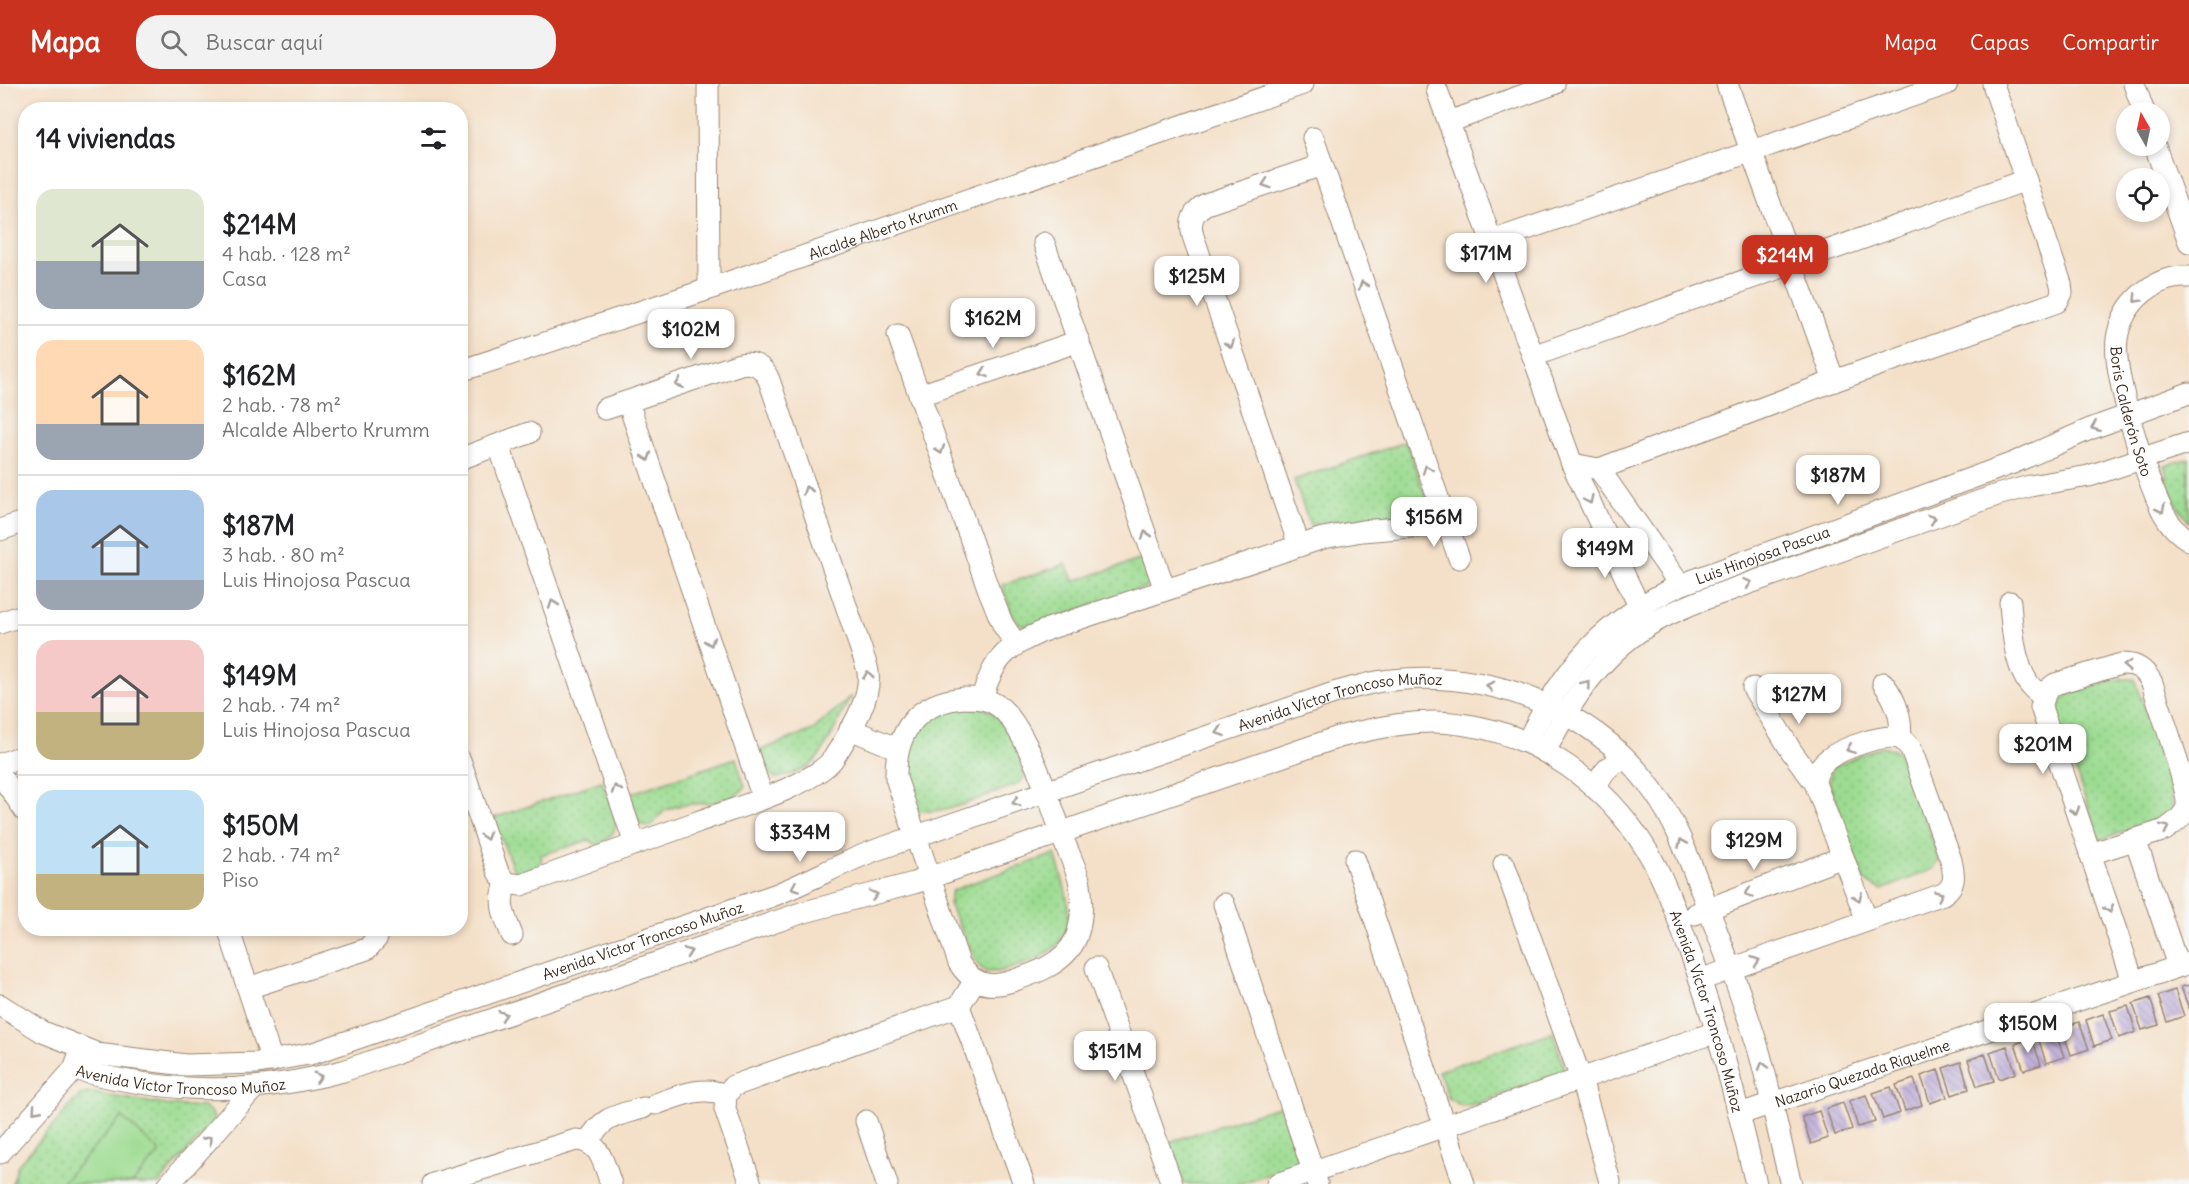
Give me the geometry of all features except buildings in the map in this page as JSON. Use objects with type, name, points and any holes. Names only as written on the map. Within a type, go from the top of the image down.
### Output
[{"type":"street","points":[[708,84],[709,289]]},
{"type":"street","name":"Alcalde Alberto Krumm","points":[[468,368],[709,289],[1303,84]]},
{"type":"street","points":[[1449,122],[1554,84]]},
{"type":"street","points":[[1727,84],[1834,381]]},
{"type":"street","points":[[1492,241],[1947,84]]},
{"type":"street","points":[[1572,464],[1599,470],[1834,381],[2057,302],[2062,293],[2061,284],[1993,84]]},
{"type":"street","points":[[2134,84],[2140,102]]},
{"type":"street","points":[[1437,90],[1572,464],[1639,606]]},
{"type":"street","points":[[1313,138],[1459,558]]},
{"type":"street","points":[[2159,156],[2189,243]]},
{"type":"street","points":[[1299,545],[1193,236],[1191,223],[1197,211],[1206,204],[1322,165]]},
{"type":"street","points":[[1533,356],[2026,180]]},
{"type":"street","points":[[1044,243],[1165,590]]},
{"type":"street","name":"Boris Calderón Soto","points":[[2189,277],[2171,277],[2157,283],[2134,301],[2120,326],[2116,355],[2142,459],[2165,516],[2182,536],[2189,540]]},
{"type":"street","points":[[898,335],[988,588],[1003,625],[1016,645]]},
{"type":"street","points":[[920,395],[1079,340]]},
{"type":"street","points":[[468,784],[498,872],[506,883],[521,885],[763,798],[821,772],[833,759],[868,690],[869,675],[764,370],[750,363],[740,364],[605,409]]},
{"type":"street","name":"Luis Hinojosa Pascua","points":[[1536,747],[1590,647],[1639,606],[1680,585],[2013,463],[2129,414],[2189,393]]},
{"type":"street","points":[[628,402],[763,798]]},
{"type":"street","points":[[468,456],[529,434]]},
{"type":"street","name":"Luis Hinojosa Pascua","points":[[1555,709],[1622,645],[1648,625],[1681,609],[1997,495],[2030,486],[2089,476],[2189,443]]},
{"type":"street","points":[[499,446],[635,844]]},
{"type":"street","points":[[1599,470],[1680,585]]},
{"type":"street","points":[[0,531],[18,524]]},
{"type":"street","points":[[982,698],[992,670],[1006,651],[1048,629],[1299,545],[1362,531],[1446,524]]},
{"type":"street","points":[[2010,602],[2015,647],[2026,680],[2033,690],[2043,695]]},
{"type":"street","points":[[0,623],[18,617]]},
{"type":"street","points":[[2090,854],[2165,830],[2187,810],[2187,790],[2148,675],[2135,665],[2121,664],[2055,684],[2043,695],[2042,712],[2090,854],[2133,981]]},
{"type":"street","name":"Avenida Víctor Troncoso Muñoz","points":[[1756,1184],[1740,1114],[1700,980],[1670,897],[1647,850],[1623,816],[1597,790],[1560,761],[1536,747],[1489,729],[1460,723],[1412,723],[1339,737],[929,878],[878,894],[801,913],[377,1059],[308,1080],[254,1088],[216,1090],[153,1085],[74,1069],[78,1058],[88,1053],[186,1065],[272,1061],[314,1053],[772,896],[848,860],[1334,693],[1389,680],[1436,678],[1490,685],[1555,709],[1599,736],[1625,759],[1654,792],[1685,848],[1731,970],[1758,1048],[1791,1184]]},
{"type":"street","points":[[1883,683],[1893,697],[1900,719],[1900,738]]},
{"type":"street","points":[[1753,688],[1792,752],[1815,783],[1868,921]]},
{"type":"street","points":[[982,698],[996,704],[1012,720],[1046,791],[1080,884],[1081,911],[1075,940],[1059,959],[1044,970],[995,985],[975,980],[966,974],[959,963],[896,778],[898,749],[910,723],[930,706],[948,699],[982,698]]},
{"type":"street","points":[[850,729],[898,749]]},
{"type":"street","points":[[1700,980],[1950,890],[1954,883],[1951,860],[1911,749],[1900,738],[1874,739],[1837,754],[1822,764],[1816,774],[1815,783]]},
{"type":"street","points":[[0,764],[18,758]]},
{"type":"street","points":[[1597,790],[1598,783],[1606,769],[1625,759]]},
{"type":"street","points":[[0,774],[18,800]]},
{"type":"street","points":[[2135,839],[2183,964]]},
{"type":"street","points":[[1678,921],[1843,857]]},
{"type":"street","points":[[1354,860],[1464,1184]]},
{"type":"street","points":[[1504,864],[1581,1079],[1610,1182]]},
{"type":"street","points":[[506,883],[501,896],[502,905],[512,935]]},
{"type":"street","points":[[1224,904],[1315,1178]]},
{"type":"street","points":[[231,936],[272,1061]]},
{"type":"street","points":[[248,988],[367,949],[377,936]]},
{"type":"street","name":"Nazario Quezada Riquelme","points":[[1740,1114],[2183,964]]},
{"type":"street","points":[[1096,968],[1172,1184]]},
{"type":"street","points":[[751,1184],[725,1109],[726,1095],[733,1086],[959,1006],[975,980]]},
{"type":"street","points":[[0,1005],[43,1032],[93,1053]]},
{"type":"street","points":[[959,1006],[1023,1184]]},
{"type":"street","points":[[1277,1184],[1315,1178],[1445,1126],[1716,1032]]},
{"type":"street","points":[[367,1036],[364,1041],[365,1052],[368,1056],[377,1059]]},
{"type":"street","points":[[0,1153],[74,1069]]},
{"type":"street","points":[[169,1184],[254,1088]]},
{"type":"street","points":[[588,1142],[600,1124],[608,1119],[702,1090],[716,1091],[726,1095]]},
{"type":"street","points":[[866,1122],[887,1184]]},
{"type":"street","points":[[433,1184],[576,1140],[588,1142],[598,1150],[610,1184]]},
{"type":"green space","points":[[1406,442],[1432,513],[1352,519],[1310,525],[1294,480]]},
{"type":"green space","points":[[2189,458],[2189,523],[2173,498],[2164,466]]},
{"type":"green space","points":[[1143,559],[1151,581],[1146,587],[1030,626],[1020,624],[1012,614],[1002,585],[1066,564],[1074,581]]},
{"type":"green space","points":[[2117,679],[2135,679],[2171,790],[2173,814],[2100,840],[2055,714],[2065,696]]},
{"type":"green space","points":[[851,696],[829,739],[814,762],[801,770],[780,777],[775,778],[768,772],[761,750],[813,730]]},
{"type":"green space","points":[[950,708],[982,708],[998,717],[1016,747],[1025,777],[1016,785],[967,803],[941,810],[916,811],[908,790],[905,760],[913,739],[927,720]]},
{"type":"green space","points":[[1882,746],[1893,749],[1902,756],[1939,860],[1933,869],[1882,890],[1864,881],[1829,782],[1835,766]]},
{"type":"green space","points":[[736,758],[745,787],[737,794],[718,802],[686,805],[664,811],[650,827],[639,824],[629,794]]},
{"type":"green space","points":[[602,781],[615,818],[613,833],[597,845],[589,840],[541,855],[542,865],[516,873],[494,818]]},
{"type":"green space","points":[[1055,854],[1068,904],[1065,932],[1058,944],[1046,955],[1027,963],[997,972],[986,972],[978,965],[949,904],[952,891]]},
{"type":"green space","points":[[1553,1032],[1564,1067],[1558,1074],[1480,1103],[1462,1106],[1449,1099],[1438,1071]]},
{"type":"green space","points":[[92,1093],[167,1105],[203,1107],[212,1113],[214,1120],[159,1184],[12,1184],[18,1165],[80,1095]]},
{"type":"green space","points":[[1280,1106],[1299,1156],[1297,1164],[1239,1184],[1184,1184],[1169,1142]]},
{"type":"green space","points":[[122,1117],[160,1152],[132,1184],[61,1184]]}]
